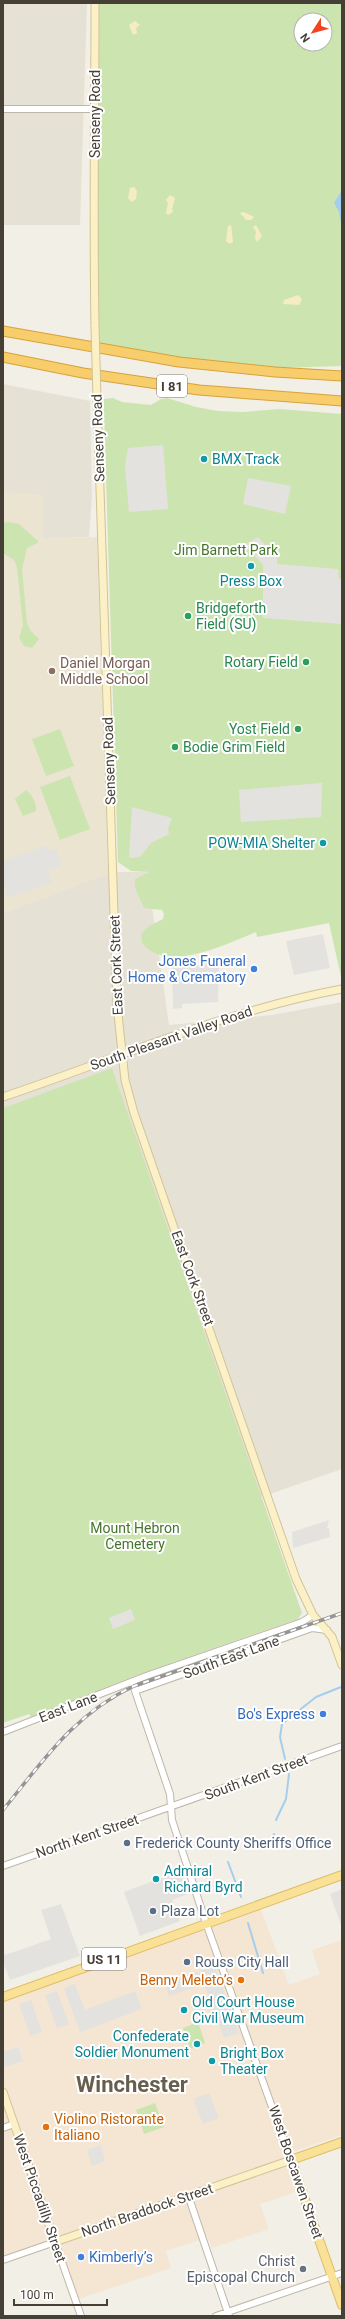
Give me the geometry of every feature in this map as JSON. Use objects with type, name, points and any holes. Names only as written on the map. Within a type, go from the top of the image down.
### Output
[{"type":"highway","name":"I 81","points":[[3,331],[179,362],[268,372],[342,376]]},
{"type":"highway","name":"I 81","points":[[3,357],[83,373],[199,390],[342,402]]},
{"type":"main road","name":"Senseny Road","points":[[95,3],[96,109],[93,245],[112,872]]},
{"type":"main road","name":"East Cork Street","points":[[112,872],[118,1029],[131,1103],[296,1579],[313,1615],[327,1630],[342,1665]]},
{"type":"main road","name":"South Pleasant Valley Road","points":[[3,1097],[242,1012],[342,989]]},
{"type":"main road","name":"US 11","points":[[3,1997],[342,1874]]},
{"type":"main road","name":"West Piccadilly Street","points":[[3,2092],[55,2242]]},
{"type":"main road","points":[[291,2160],[342,2142]]},
{"type":"main road","name":"North Braddock Street","points":[[55,2242],[291,2160]]},
{"type":"main road","name":"West Boscawen Street","points":[[291,2160],[342,2305]]},
{"type":"street","points":[[3,109],[96,109]]},
{"type":"street","name":"South East Lane","points":[[132,1682],[302,1622],[313,1615]]},
{"type":"street","name":"South East Lane","points":[[135,1691],[312,1628],[327,1630]]},
{"type":"street","name":"West Boscawen Street","points":[[132,1682],[170,1794],[172,1820],[206,1923],[291,2160]]},
{"type":"street","name":"East Lane","points":[[3,1732],[132,1682]]},
{"type":"street","name":"South Kent Street","points":[[170,1807],[342,1746]]},
{"type":"street","name":"North Kent Street","points":[[3,1866],[170,1807]]},
{"type":"street","points":[[3,2128],[14,2124]]},
{"type":"street","points":[[188,2196],[228,2314]]},
{"type":"street","name":"North Braddock Street","points":[[3,2260],[55,2242]]},
{"type":"street","name":"West Piccadilly Street","points":[[55,2242],[81,2316]]},
{"type":"street","points":[[216,2316],[228,2314],[342,2273]]},
{"type":"shaded area","points":[[3,3],[87,3],[80,225],[3,225]]},
{"type":"shaded area","points":[[3,384],[90,401],[92,498],[89,537],[43,539],[43,496],[3,492]]},
{"type":"shaded area","points":[[163,445],[168,509],[129,512],[125,466],[128,448]]},
{"type":"shaded area","points":[[248,478],[291,486],[285,514],[243,504]]},
{"type":"shaded area","name":"Daniel Morgan Middle School","points":[[3,492],[43,495],[43,539],[97,537],[108,874],[3,913]]},
{"type":"shaded area","points":[[258,537],[277,558],[277,564],[338,569],[339,579],[341,579],[342,624],[263,618],[263,565],[245,545]]},
{"type":"shaded area","points":[[322,783],[321,817],[241,822],[239,790]]},
{"type":"shaded area","points":[[132,807],[172,818],[168,829],[169,834],[151,843],[140,857],[129,858]]},
{"type":"shaded area","points":[[47,845],[49,851],[56,849],[62,865],[48,871],[52,882],[8,898],[3,884],[3,861]]},
{"type":"shaded area","points":[[112,872],[147,872],[169,1025],[272,1015],[342,1002],[342,1469],[261,1497],[112,1069],[3,1108],[3,913]]},
{"type":"shaded area","points":[[323,934],[330,968],[294,975],[286,941]]},
{"type":"shaded area","points":[[172,961],[181,961],[181,966],[200,965],[200,961],[219,961],[218,1002],[182,1004],[182,1008],[173,1009]]},
{"type":"shaded area","points":[[329,1520],[327,1528],[329,1528],[330,1537],[293,1548],[292,1532]]},
{"type":"shaded area","points":[[131,1609],[135,1620],[113,1629],[109,1618]]},
{"type":"shaded area","name":"Plaza Lot","points":[[180,1871],[188,1894],[172,1900],[180,1921],[140,1936],[124,1892]]},
{"type":"shaded area","points":[[342,1889],[342,1928],[330,1894]]},
{"type":"shaded area","points":[[61,1904],[80,1956],[10,1980],[3,1962],[3,1952],[5,1955],[51,1939],[41,1910]]},
{"type":"shaded area","points":[[260,1907],[289,1985],[320,1974],[312,1950],[342,1940],[342,2135],[283,2155],[296,2192],[260,2204],[269,2229],[212,2248],[208,2237],[166,2251],[171,2268],[78,2299],[57,2238],[3,2257],[3,1999]]},
{"type":"shaded area","points":[[215,1966],[239,2033],[224,2038],[204,1984],[169,1996],[165,1983]]},
{"type":"shaded area","points":[[75,1984],[85,2010],[135,1991],[142,2009],[80,2032],[64,1988]]},
{"type":"shaded area","points":[[57,1991],[69,2024],[57,2028],[45,1995]]},
{"type":"shaded area","points":[[31,2000],[42,2032],[30,2036],[19,2004]]},
{"type":"shaded area","points":[[18,2047],[23,2061],[5,2067],[3,2052]]},
{"type":"shaded area","points":[[209,2093],[219,2118],[203,2124],[193,2099]]},
{"type":"shaded area","points":[[101,2145],[105,2161],[92,2166],[87,2150]]},
{"type":"green space","points":[[95,3],[342,3],[342,366],[243,369],[96,348]]},
{"type":"green space","name":"Jim Barnett Park","points":[[113,398],[122,402],[151,405],[161,399],[167,398],[196,407],[218,411],[243,412],[280,409],[342,414],[342,981],[329,923],[257,937],[256,932],[214,949],[197,954],[181,956],[166,956],[153,952],[142,943],[141,934],[149,926],[163,919],[164,914],[162,910],[144,908],[135,888],[135,879],[149,872],[131,871],[118,862],[104,413],[104,399]]},
{"type":"green space","points":[[9,522],[19,524],[38,541],[38,543],[27,548],[22,569],[27,623],[30,630],[39,639],[32,648],[24,646],[19,638],[23,626],[17,567],[14,560],[3,553],[3,523]]},
{"type":"green space","points":[[60,729],[74,766],[46,776],[32,739]]},
{"type":"green space","points":[[70,776],[90,829],[60,840],[40,787]]},
{"type":"green space","points":[[26,790],[34,799],[36,811],[23,816],[15,799]]},
{"type":"green space","name":"Mount Hebron Cemetery","points":[[112,1068],[302,1613],[298,1619],[137,1675],[31,1717],[29,1714],[3,1723],[3,1108]]},
{"type":"green space","points":[[198,2022],[205,2043],[200,2045],[198,2041],[192,2043],[193,2048],[190,2049],[183,2028]]},
{"type":"green space","points":[[155,2103],[164,2127],[144,2134],[136,2110]]},
{"type":"sand","points":[[135,21],[140,25],[136,28],[137,33],[133,35],[129,25]]},
{"type":"sand","points":[[134,187],[137,191],[136,199],[132,202],[128,198],[130,188]]},
{"type":"sand","points":[[170,195],[175,198],[172,209],[173,212],[168,215],[166,213],[168,203],[166,200]]},
{"type":"sand","points":[[244,212],[254,217],[251,220],[246,220],[240,213]]},
{"type":"sand","points":[[231,225],[233,242],[230,244],[226,241],[228,226]]},
{"type":"sand","points":[[256,225],[262,236],[257,242],[255,238],[256,232],[253,227]]},
{"type":"sand","points":[[298,295],[302,299],[299,305],[283,304],[284,300]]},
{"type":"water","points":[[342,190],[342,228],[339,212],[334,203]]},
{"type":"waterway","points":[[285,1759],[280,1737],[282,1724],[316,1697],[341,1687]]},
{"type":"waterway","points":[[276,1820],[286,1799],[289,1774]]},
{"type":"waterway","points":[[273,1839],[274,1834]]},
{"type":"waterway","points":[[228,1862],[241,1897]]},
{"type":"waterway","points":[[248,1923],[263,1973]]},
{"type":"railway","points":[[3,1810],[61,1740],[94,1710],[113,1697],[134,1686],[342,1613]]},
{"type":"place","name":"BMX Track","points":[[204,459]]},
{"type":"place","name":"Press Box","points":[[251,566]]},
{"type":"place","name":"Bridgeforth Field (SU)","points":[[188,616]]},
{"type":"place","name":"Rotary Field","points":[[306,662]]},
{"type":"place","name":"Daniel Morgan Middle School","points":[[52,671]]},
{"type":"place","name":"Yost Field","points":[[298,729]]},
{"type":"place","name":"Bodie Grim Field","points":[[175,747]]},
{"type":"place","name":"POW-MIA Shelter","points":[[323,843]]},
{"type":"place","name":"Jones Funeral Home & Crematory","points":[[254,969]]},
{"type":"place","name":"Bo's Express","points":[[323,1714]]},
{"type":"place","name":"Frederick County Sheriffs Office","points":[[127,1843]]},
{"type":"place","name":"Admiral Richard Byrd","points":[[156,1879]]},
{"type":"place","name":"Plaza Lot","points":[[153,1911]]},
{"type":"place","name":"Rouss City Hall","points":[[187,1962]]},
{"type":"place","name":"Benny Meleto’s","points":[[241,1980]]},
{"type":"place","name":"Old Court House Civil War Museum","points":[[184,2010]]},
{"type":"place","name":"Confederate Soldier Monument","points":[[197,2044]]},
{"type":"place","name":"Bright Box Theater","points":[[212,2061]]},
{"type":"place","name":"Violino Ristorante Italiano","points":[[46,2127]]},
{"type":"place","name":"Kimberly’s","points":[[81,2257]]},
{"type":"place","name":"Christ Episcopal Church","points":[[303,2269]]},
{"type":"district","name":"Winchester","points":[[132,2084]]}]
